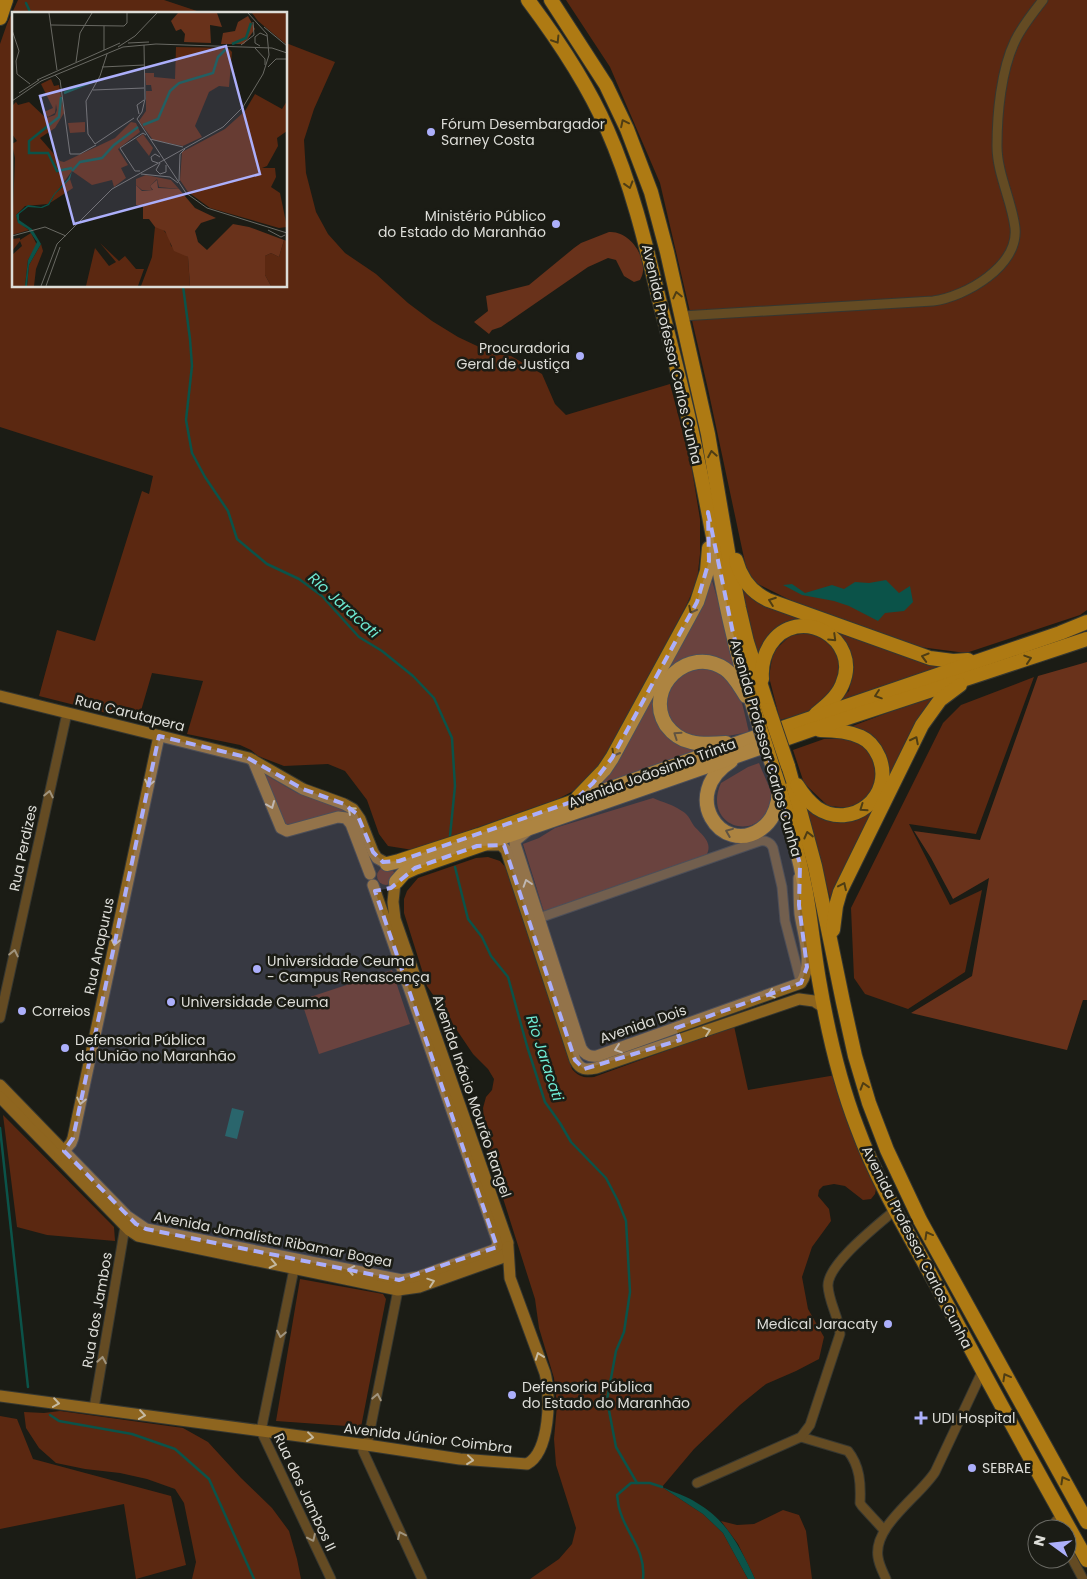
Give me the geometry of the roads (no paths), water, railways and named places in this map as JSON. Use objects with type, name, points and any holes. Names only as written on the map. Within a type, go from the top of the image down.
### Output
[{"type":"main road","points":[[0,18],[6,0]]},
{"type":"main road","name":"Avenida Professor Carlos Cunha","points":[[528,0],[549,28],[592,99],[607,129],[626,176],[647,249],[678,373],[708,512],[719,577],[762,708],[789,770],[815,866],[855,1056],[869,1103],[887,1150],[920,1220],[1087,1522]]},
{"type":"main road","name":"Avenida Professor Carlos Cunha","points":[[551,0],[600,74],[627,129],[651,192],[682,316],[708,434],[738,608],[779,786],[792,827],[800,864],[824,1008],[842,1082],[856,1126],[868,1156],[895,1210],[982,1372],[1057,1519]]},
{"type":"main road","points":[[720,502],[741,575],[749,587],[761,597],[930,658],[953,661],[990,657]]},
{"type":"main road","points":[[574,801],[598,777],[612,758],[697,602],[709,560],[708,512]]},
{"type":"main road","name":"Avenida Joãosinho Trinta","points":[[810,725],[1087,622]]},
{"type":"main road","points":[[762,708],[764,657],[773,641],[779,635],[794,627],[802,626],[823,630],[830,635],[842,649],[846,661],[846,671],[839,690],[810,725],[848,733],[867,740],[876,751],[882,766],[880,789],[869,805],[860,811],[844,815],[834,814],[823,811],[811,803],[798,788],[789,770]]},
{"type":"main road","name":"Avenida Joãosinho Trinta","points":[[386,863],[394,863],[426,853],[574,801],[810,725],[982,674],[1087,639]]},
{"type":"main road","points":[[747,746],[700,744],[679,738],[669,729],[660,711],[662,690],[668,680],[682,667],[698,662],[706,662],[724,668],[729,672],[762,708]]},
{"type":"main road","points":[[832,951],[833,922],[840,892],[922,725],[940,700],[956,688],[982,674]]},
{"type":"main road","name":"Rua Carutapera","points":[[0,696],[241,755],[253,760]]},
{"type":"main road","name":"Rua Anapurus","points":[[61,1154],[73,1138],[159,736]]},
{"type":"main road","points":[[747,746],[724,766],[711,781],[706,802],[713,822],[726,832],[740,835],[750,834],[759,830],[768,823],[774,814],[778,803],[779,786]]},
{"type":"main road","name":"Avenida Joãosinho Trinta","points":[[395,882],[409,870],[534,826],[747,746]]},
{"type":"main road","points":[[253,760],[303,789],[353,809],[377,858],[386,863],[396,871],[395,882],[391,888],[383,890],[372,880],[373,868],[378,864],[386,863]]},
{"type":"main road","name":"Avenida Inácio Mourão Rangel","points":[[253,760],[280,826],[283,829],[287,831],[338,817],[343,817],[351,824],[503,1243]]},
{"type":"main road","name":"Avenida Dois","points":[[534,826],[516,840],[515,844],[581,1048],[585,1054],[597,1056],[801,983]]},
{"type":"main road","name":"Avenida Dois","points":[[477,846],[499,845],[506,850],[578,1066],[587,1070],[596,1068],[799,999],[814,1001],[824,1008]]},
{"type":"main road","points":[[800,864],[799,905],[806,953],[806,973],[801,983]]},
{"type":"main road","name":"Avenida Inácio Mourão Rangel","points":[[395,882],[393,902],[395,919],[503,1243]]},
{"type":"main road","points":[[806,953],[817,967]]},
{"type":"main road","points":[[676,1028],[680,1040]]},
{"type":"main road","name":"Avenida Jornalista Ribamar Bogea","points":[[0,1085],[61,1154],[126,1221],[138,1236],[398,1290],[419,1287],[500,1258],[506,1254],[503,1243],[494,1250],[418,1277],[402,1280],[146,1229],[126,1221]]},
{"type":"main road","name":"Avenida Jornalista Ribamar Bogea","points":[[0,1097],[61,1154]]},
{"type":"main road","name":"Avenida Júnior Coimbra","points":[[0,1396],[460,1459],[505,1464],[527,1464],[535,1458],[545,1434],[549,1405],[547,1381],[510,1278],[503,1243]]},
{"type":"main road","name":"Avenida Professor Carlos Cunha","points":[[1077,1547],[1087,1560]]},
{"type":"street","points":[[682,316],[933,301],[958,295],[984,281],[992,274],[1003,263],[1009,253],[1015,230],[997,148],[998,109],[1014,41],[1043,0]]},
{"type":"street","name":"Rua Perdizes","points":[[0,1018],[67,713]]},
{"type":"street","points":[[538,918],[763,841],[768,842],[773,848],[782,887],[785,921],[801,983]]},
{"type":"street","points":[[697,1483],[801,1437],[810,1425],[840,1334],[839,1325],[828,1292],[830,1277],[838,1262],[895,1210]]},
{"type":"street","name":"Rua dos Jambos","points":[[94,1408],[126,1221]]},
{"type":"street","name":"Rua dos Jambos II","points":[[294,1269],[261,1431],[331,1579]]},
{"type":"street","points":[[398,1290],[364,1456],[422,1579]]},
{"type":"street","points":[[886,1579],[878,1558],[878,1545],[884,1530],[924,1487],[935,1472],[982,1372]]},
{"type":"street","points":[[801,1437],[848,1451],[860,1478],[862,1506],[884,1530]]},
{"type":"street","points":[[1077,1568],[1083,1579]]},
{"type":"water","points":[[886,580],[899,593],[910,586],[913,602],[904,611],[885,613],[878,621],[849,606],[802,595],[783,585],[792,584],[805,593],[832,585],[844,589],[855,582],[869,583]]},
{"type":"water","points":[[232,1108],[244,1111],[237,1139],[225,1136]]},
{"type":"water","points":[[662,1487],[693,1501],[717,1518],[732,1536],[755,1579],[748,1579],[723,1533],[703,1514]]},
{"type":"waterway","name":"Rio Jaracati","points":[[26,3],[30,12]]},
{"type":"waterway","name":"Rio Jaracati","points":[[183,288],[192,366],[186,420],[192,453],[205,477],[228,511],[237,539],[267,564],[299,579],[322,596],[359,637],[382,651],[413,676],[434,698],[452,738],[455,786],[450,836]]},
{"type":"waterway","name":"Rio Jaracati","points":[[455,867],[468,919],[482,937],[491,956],[508,977],[545,1102],[571,1142],[606,1178],[626,1221],[630,1292],[624,1332],[616,1351],[607,1400],[616,1447],[637,1483],[650,1483],[662,1487]]},
{"type":"waterway","points":[[0,1128],[28,1387]]},
{"type":"waterway","points":[[50,1415],[59,1421],[132,1434],[175,1449],[209,1479],[254,1579]]},
{"type":"waterway","points":[[637,1483],[631,1483],[617,1495],[623,1520],[642,1560],[643,1579]]},
{"type":"place","name":"Fórum Desembargador Sarney Costa","points":[[431,132]]},
{"type":"place","name":"Ministério Público do Estado do Maranhão","points":[[556,224]]},
{"type":"place","name":"Procuradoria Geral de Justiça","points":[[580,356]]},
{"type":"place","name":"Universidade Ceuma - Campus Renascença","points":[[257,969]]},
{"type":"place","name":"Universidade Ceuma","points":[[171,1002]]},
{"type":"place","name":"Correios","points":[[22,1011]]},
{"type":"place","name":"Defensoria Pública da União no Maranhão","points":[[65,1048]]},
{"type":"place","name":"Medical Jaracaty","points":[[888,1324]]},
{"type":"place","name":"Defensoria Pública do Estado do Maranhão","points":[[512,1395]]},
{"type":"place","name":"UDI Hospital","points":[[921,1418]]},
{"type":"place","name":"SEBRAE","points":[[972,1468]]}]
